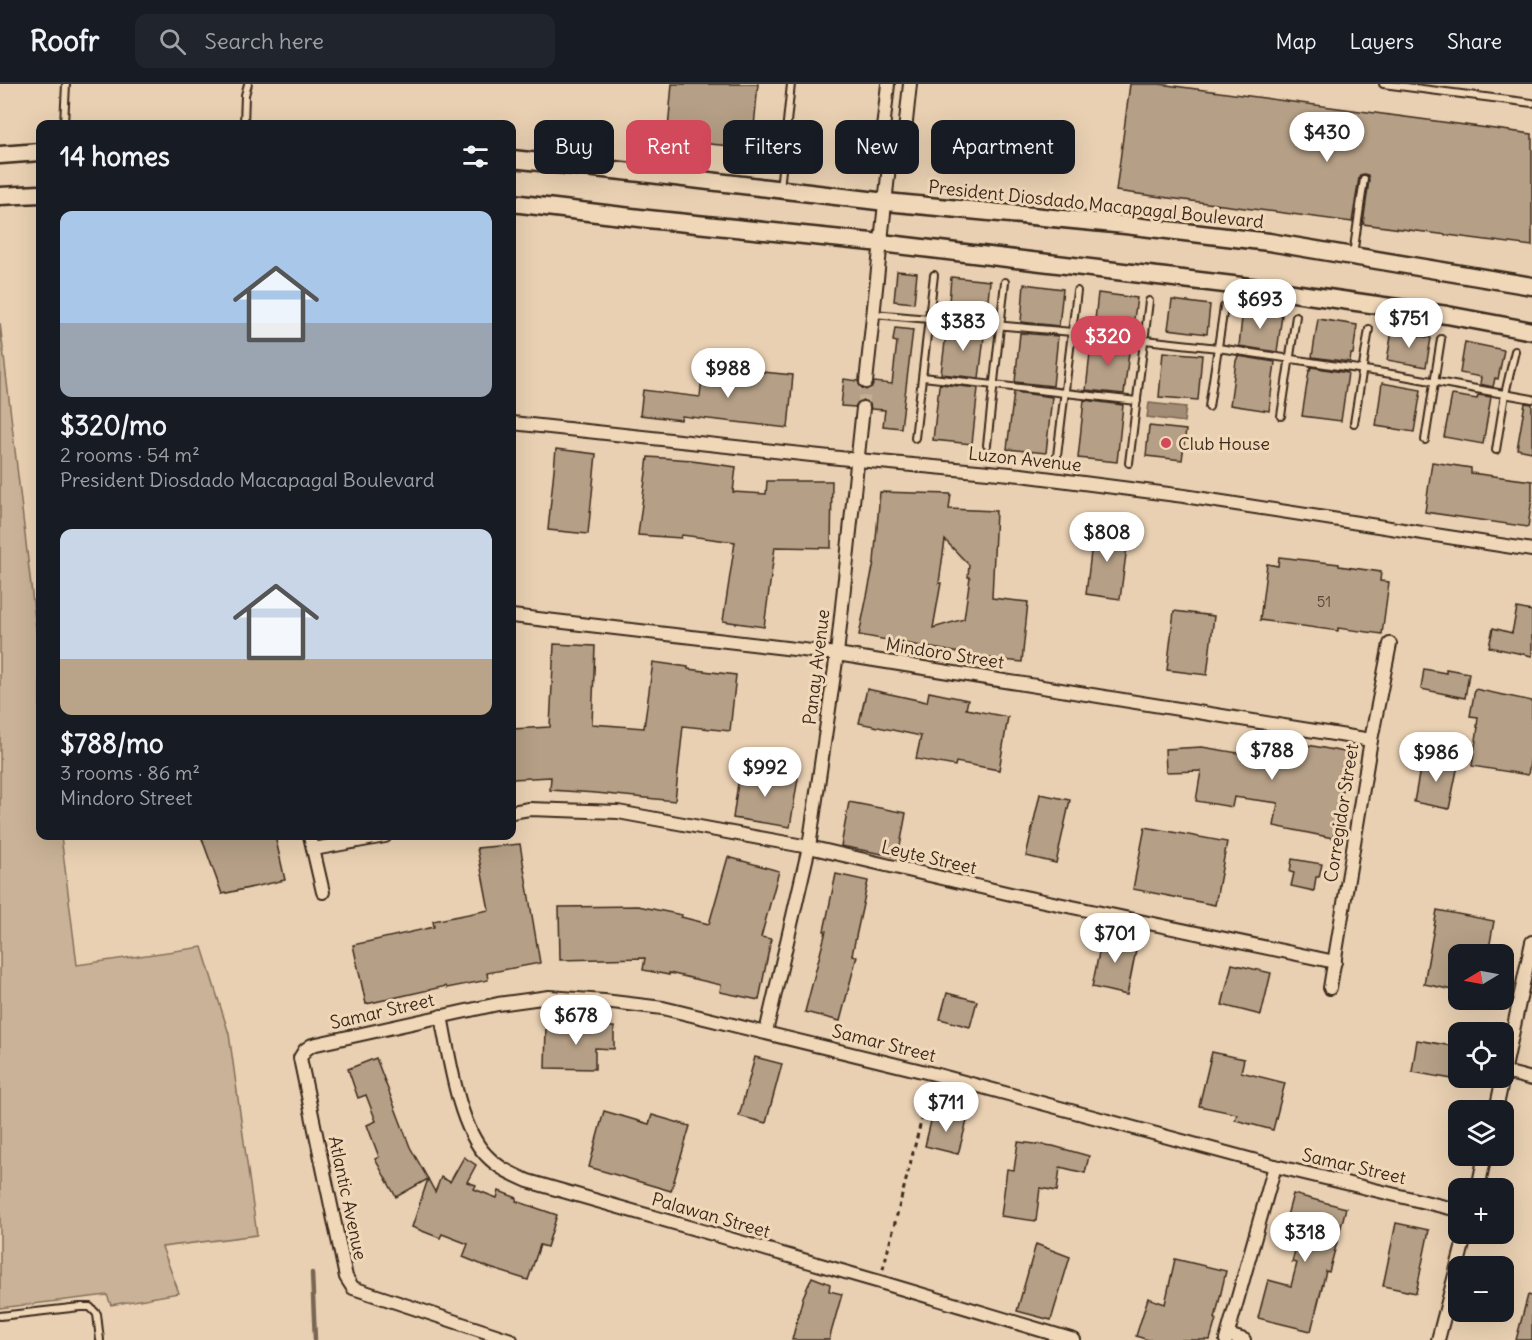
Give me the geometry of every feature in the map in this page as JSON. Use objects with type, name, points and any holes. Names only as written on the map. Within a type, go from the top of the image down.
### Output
[{"type":"main road","points":[[0,155],[36,152]]},
{"type":"main road","name":"President Diosdado Macapagal Boulevard","points":[[516,159],[886,202],[1125,225],[1269,242],[1532,286]]},
{"type":"main road","points":[[0,196],[36,194]]},
{"type":"main road","points":[[516,203],[881,243],[1258,288],[1447,315],[1532,331]]},
{"type":"street","points":[[884,120],[888,84]]},
{"type":"street","points":[[906,120],[910,84]]},
{"type":"street","points":[[866,382],[888,174]]},
{"type":"street","name":"Panay Avenue","points":[[766,1032],[809,847],[837,654],[863,408]]},
{"type":"street","name":"Luzon Avenue","points":[[516,423],[1021,475],[1184,496],[1532,550]]},
{"type":"street","name":"Mindoro Street","points":[[516,616],[837,654],[1371,740]]},
{"type":"street","name":"Corregidor Street","points":[[1330,988],[1371,740],[1390,644]]},
{"type":"street","name":"Leyte Street","points":[[516,811],[529,809],[618,812],[809,847],[1015,895],[1335,962]]},
{"type":"street","points":[[311,840],[323,892]]},
{"type":"street","points":[[314,849],[363,840]]},
{"type":"street","points":[[1514,1029],[1532,942]]},
{"type":"street","name":"Samar Street","points":[[300,1058],[312,1045],[498,1004],[549,997],[663,1008],[934,1074],[1275,1166],[1448,1208]]},
{"type":"street","name":"Palawan Street","points":[[441,1016],[460,1104],[469,1129],[484,1154],[501,1169],[528,1182],[1074,1340]]},
{"type":"street","name":"Atlantic Avenue","points":[[300,1058],[346,1277],[353,1288],[511,1340]]},
{"type":"street","points":[[1514,1074],[1532,1079]]},
{"type":"street","points":[[1244,1340],[1227,1337],[1275,1166]]},
{"type":"street","points":[[1438,1340],[1463,1244]]},
{"type":"lane","points":[[64,120],[66,84]]},
{"type":"lane","points":[[244,120],[245,95],[248,84]]},
{"type":"lane","points":[[780,189],[791,84]]},
{"type":"lane","points":[[1383,84],[1532,103]]},
{"type":"lane","points":[[1353,256],[1364,178]]},
{"type":"lane","points":[[915,438],[934,274]]},
{"type":"lane","points":[[987,445],[1005,282]]},
{"type":"lane","points":[[1057,456],[1077,291]]},
{"type":"lane","points":[[1129,463],[1149,301]]},
{"type":"lane","points":[[1209,407],[1224,307]]},
{"type":"lane","points":[[874,314],[1000,324],[1218,348],[1532,399]]},
{"type":"lane","points":[[1281,416],[1296,316]]},
{"type":"lane","points":[[1354,423],[1369,329]]},
{"type":"lane","points":[[1425,440],[1442,339]]},
{"type":"lane","points":[[1496,450],[1515,351]]},
{"type":"lane","points":[[922,376],[1137,401]]},
{"type":"lane","points":[[0,1316],[80,1306],[90,1307],[97,1314],[100,1340]]},
{"type":"path","points":[[880,1282],[934,1074]]},
{"type":"shaded area","points":[[0,323],[36,628],[36,840],[61,840],[77,965],[202,947],[229,1034],[257,1235],[162,1247],[179,1293],[111,1305],[107,1295],[0,1308]]},
{"type":"shaded area","points":[[1149,403],[1186,407],[1184,422],[1147,417]]},
{"type":"building","points":[[672,84],[758,84],[755,120],[723,120],[723,145],[711,144],[711,120],[669,120]]},
{"type":"building","points":[[1130,84],[1159,84],[1532,134],[1532,246],[1363,224],[1369,180],[1368,175],[1364,174],[1359,178],[1352,222],[1116,191]]},
{"type":"building","points":[[897,271],[917,273],[914,303],[894,301]]},
{"type":"building","points":[[951,277],[990,281],[986,319],[948,315]]},
{"type":"building","points":[[1024,284],[1063,289],[1059,326],[1021,322]]},
{"type":"building","points":[[1098,293],[1137,298],[1132,333],[1094,329]]},
{"type":"building","points":[[1172,300],[1210,305],[1207,334],[1168,329]]},
{"type":"building","points":[[1243,309],[1282,315],[1277,352],[1239,346]]},
{"type":"building","points":[[1318,319],[1357,325],[1350,362],[1312,357]]},
{"type":"building","points":[[947,326],[985,329],[979,378],[941,374]]},
{"type":"building","points":[[895,328],[913,330],[901,428],[883,426],[885,410],[871,409],[870,404],[864,400],[859,401],[855,407],[841,406],[844,379],[858,381],[861,388],[866,390],[872,387],[874,382],[892,384],[897,342],[893,341]]},
{"type":"building","points":[[1392,331],[1431,338],[1426,367],[1387,360]]},
{"type":"building","points":[[1020,333],[1058,336],[1053,386],[1015,382]]},
{"type":"building","points":[[1092,340],[1130,344],[1124,394],[1086,390]]},
{"type":"building","points":[[1465,342],[1504,350],[1498,379],[1495,378],[1493,387],[1480,384],[1481,377],[1460,373]]},
{"type":"building","points":[[1163,352],[1202,355],[1198,400],[1159,397]]},
{"type":"building","points":[[1238,356],[1275,362],[1269,411],[1230,405]]},
{"type":"building","points":[[703,366],[793,375],[788,428],[682,416],[681,420],[640,415],[643,390],[700,397]]},
{"type":"building","points":[[1311,367],[1348,373],[1341,421],[1302,416]]},
{"type":"building","points":[[1382,383],[1421,390],[1414,432],[1376,426]]},
{"type":"building","points":[[940,384],[978,388],[972,444],[933,440]]},
{"type":"building","points":[[1014,392],[1052,397],[1046,453],[1007,449]]},
{"type":"building","points":[[1452,395],[1477,399],[1478,395],[1491,397],[1483,444],[1444,437]]},
{"type":"building","points":[[1084,400],[1123,405],[1117,462],[1078,458]]},
{"type":"building","points":[[1525,403],[1532,404],[1532,452],[1517,449]]},
{"type":"building","name":"Club House","points":[[1149,426],[1186,430],[1182,460],[1146,456]]},
{"type":"building","points":[[556,449],[596,454],[588,534],[548,530]]},
{"type":"building","points":[[648,457],[692,460],[736,467],[733,492],[766,494],[767,481],[832,481],[831,548],[775,547],[764,627],[723,621],[735,542],[682,535],[681,538],[638,535]]},
{"type":"building","points":[[1432,462],[1471,468],[1471,473],[1532,481],[1528,527],[1425,512]]},
{"type":"building","points":[[880,492],[951,494],[949,509],[996,511],[992,598],[1028,602],[1022,662],[859,635],[874,562]],"holes":[[[945,540],[969,565],[968,577],[970,577],[964,619],[933,628],[941,583],[939,583]]]},
{"type":"building","points":[[1094,527],[1129,532],[1120,599],[1086,594]]},
{"type":"building","points":[[1279,557],[1339,564],[1339,566],[1381,572],[1380,581],[1389,582],[1382,634],[1338,628],[1338,631],[1260,620],[1267,564],[1278,566]]},
{"type":"building","points":[[1517,608],[1532,611],[1532,656],[1489,647],[1493,628],[1512,633]]},
{"type":"building","points":[[1174,611],[1214,616],[1207,675],[1167,670]]},
{"type":"building","points":[[554,644],[595,646],[592,724],[644,728],[653,662],[736,675],[730,731],[683,726],[675,801],[550,790],[551,777],[516,779],[516,729],[550,727]]},
{"type":"building","points":[[1424,669],[1446,673],[1446,669],[1469,673],[1465,698],[1421,689]]},
{"type":"building","points":[[867,689],[927,702],[929,692],[968,700],[966,709],[1008,717],[999,770],[956,762],[955,766],[916,759],[921,736],[859,723]]},
{"type":"building","points":[[1475,689],[1532,701],[1532,750],[1528,775],[1472,766],[1478,727],[1478,717],[1470,716]]},
{"type":"building","points":[[1245,743],[1301,750],[1302,744],[1350,753],[1333,838],[1274,826],[1278,803],[1234,797],[1232,807],[1196,801],[1201,771],[1166,772],[1165,749],[1202,747],[1244,754]]},
{"type":"building","points":[[1422,758],[1458,765],[1449,809],[1414,802]]},
{"type":"building","points":[[740,769],[798,778],[790,827],[733,818]]},
{"type":"building","points":[[1040,794],[1070,800],[1056,863],[1026,856]]},
{"type":"building","points":[[849,802],[906,813],[898,857],[841,846]]},
{"type":"building","points":[[1145,827],[1227,842],[1215,905],[1133,889]]},
{"type":"building","points":[[202,840],[276,840],[285,880],[222,894]]},
{"type":"building","points":[[520,844],[540,963],[487,973],[488,980],[447,988],[446,986],[366,1004],[353,945],[434,927],[433,921],[489,910],[477,848]]},
{"type":"building","points":[[728,857],[779,871],[761,937],[771,939],[759,1000],[720,992],[721,985],[669,973],[669,975],[643,970],[645,958],[560,960],[559,907],[638,906],[682,915],[681,917],[709,924]]},
{"type":"building","points":[[1292,859],[1322,864],[1319,877],[1316,877],[1314,891],[1291,886],[1294,873],[1290,872]]},
{"type":"building","points":[[836,874],[868,881],[852,955],[857,956],[840,1021],[805,1012],[826,931],[824,931]]},
{"type":"building","points":[[1437,910],[1494,921],[1490,944],[1448,944],[1448,989],[1424,984]]},
{"type":"building","points":[[1103,933],[1138,940],[1127,995],[1092,987]]},
{"type":"building","points":[[1232,964],[1271,973],[1261,1015],[1222,1005]]},
{"type":"building","points":[[947,993],[977,1001],[970,1027],[940,1019]]},
{"type":"building","points":[[546,1026],[614,1027],[614,1049],[595,1048],[595,1069],[545,1068]]},
{"type":"building","points":[[1417,1040],[1448,1045],[1448,1078],[1412,1072]]},
{"type":"building","points":[[1212,1052],[1244,1059],[1241,1072],[1285,1083],[1273,1130],[1235,1120],[1237,1114],[1199,1106]]},
{"type":"building","points":[[755,1057],[782,1064],[766,1123],[739,1116]]},
{"type":"building","points":[[376,1058],[410,1147],[428,1179],[396,1197],[375,1159],[379,1157],[367,1125],[376,1121],[366,1095],[358,1098],[348,1069]]},
{"type":"building","points":[[604,1111],[649,1124],[652,1115],[690,1126],[671,1191],[589,1167]]},
{"type":"building","points":[[933,1113],[967,1121],[958,1154],[925,1146]]},
{"type":"building","points":[[1018,1142],[1053,1146],[1089,1156],[1085,1173],[1060,1167],[1057,1191],[1040,1188],[1036,1221],[1001,1216],[1007,1169],[1014,1170]]},
{"type":"building","points":[[464,1157],[476,1165],[467,1182],[476,1185],[474,1189],[497,1198],[499,1191],[517,1198],[516,1201],[557,1215],[547,1247],[540,1245],[528,1280],[463,1257],[468,1244],[442,1234],[440,1238],[412,1227],[428,1179],[435,1192],[441,1177],[450,1182]]},
{"type":"building","points":[[1293,1194],[1346,1208],[1329,1272],[1326,1271],[1311,1331],[1258,1318],[1268,1280],[1291,1286],[1297,1263],[1292,1262],[1300,1232],[1284,1227]]},
{"type":"building","points":[[1396,1223],[1429,1230],[1416,1293],[1383,1286]]},
{"type":"building","points":[[1036,1244],[1070,1257],[1051,1320],[1017,1311]]},
{"type":"building","points":[[1175,1259],[1226,1271],[1210,1340],[1148,1340],[1136,1336],[1148,1298],[1165,1304]]},
{"type":"building","points":[[812,1277],[830,1284],[829,1291],[842,1294],[829,1340],[792,1340],[803,1297]]},
{"type":"building","points":[[1528,1295],[1532,1296],[1532,1340],[1516,1340]]},
{"type":"waterway","points":[[312,1273],[315,1340]]},
{"type":"tunnel","points":[[863,408],[866,382]]},
{"type":"place","name":"Club House","points":[[1166,443]]}]
